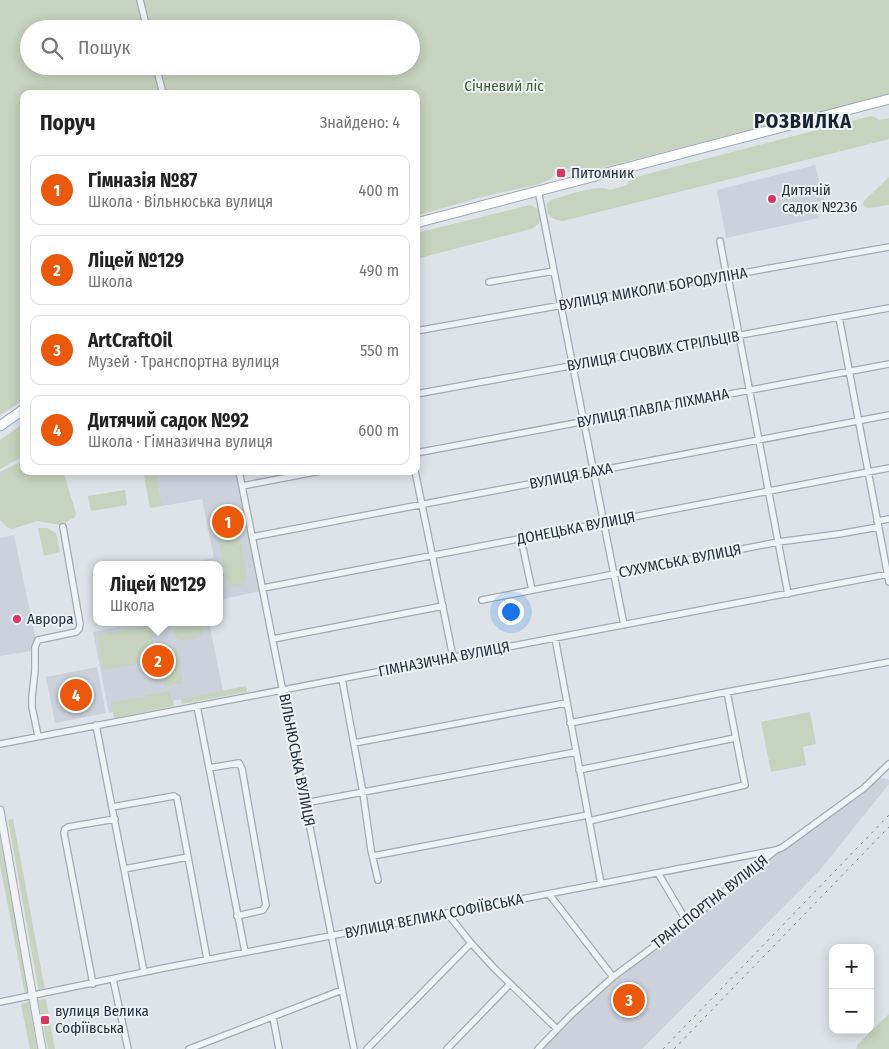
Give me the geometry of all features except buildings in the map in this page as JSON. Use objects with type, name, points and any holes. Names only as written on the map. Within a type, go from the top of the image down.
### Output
[{"type":"main road","points":[[420,222],[889,99]]},
{"type":"main road","points":[[0,426],[20,411]]},
{"type":"street","points":[[140,0],[145,20]]},
{"type":"street","points":[[158,75],[161,90]]},
{"type":"street","points":[[538,190],[624,625]]},
{"type":"street","points":[[720,241],[788,594]]},
{"type":"street","name":"ВУЛИЦЯ МИКОЛИ БОРОДУЛІНА","points":[[420,330],[889,246]]},
{"type":"street","points":[[489,282],[554,271]]},
{"type":"street","name":"ВУЛИЦЯ СІЧОВИХ СТРІЛЬЦІВ","points":[[420,393],[889,308]]},
{"type":"street","points":[[839,317],[889,582]]},
{"type":"street","name":"ВУЛИЦЯ ПАВЛА ЛІХМАНА","points":[[420,452],[889,364]]},
{"type":"street","name":"ВУЛИЦЯ БАХА","points":[[252,537],[889,415]]},
{"type":"street","name":"ДОНЕЦЬКА ВУЛИЦЯ","points":[[263,588],[889,468]]},
{"type":"street","name":"ВІЛЬНЮСЬКА ВУЛИЦЯ","points":[[240,475],[354,1049]]},
{"type":"street","points":[[242,486],[299,475]]},
{"type":"street","points":[[416,475],[453,657]]},
{"type":"street","name":"СУХУМСЬКА ВУЛИЦЯ","points":[[482,600],[778,542],[839,534],[878,524],[889,519]]},
{"type":"street","points":[[38,736],[32,707],[35,647],[38,640],[76,632],[80,624],[62,527]]},
{"type":"street","points":[[521,538],[532,590]]},
{"type":"street","name":"ГІМНАЗИЧНА ВУЛИЦЯ","points":[[0,744],[888,574]]},
{"type":"street","points":[[273,639],[443,606]]},
{"type":"street","points":[[555,638],[601,884]]},
{"type":"street","points":[[570,723],[889,662]]},
{"type":"street","points":[[342,678],[363,792],[371,850],[378,880]]},
{"type":"street","points":[[373,856],[588,818],[743,786],[745,785],[727,692]]},
{"type":"street","points":[[354,743],[566,703]]},
{"type":"street","points":[[197,706],[245,952]]},
{"type":"street","points":[[96,725],[144,972]]},
{"type":"street","points":[[579,770],[735,738]]},
{"type":"street","points":[[305,803],[576,752]]},
{"type":"street","points":[[209,768],[239,763],[242,768],[266,905],[264,910],[237,916]]},
{"type":"street","name":"ТРАНСПОРТНА ВУЛИЦЯ","points":[[538,1049],[572,1014],[613,978],[687,922],[776,850],[783,847],[856,794],[877,777],[889,764]]},
{"type":"street","points":[[112,806],[176,796],[208,960]]},
{"type":"street","points":[[0,810],[42,1049]]},
{"type":"street","points":[[93,984],[64,833],[68,827],[115,818]]},
{"type":"street","name":"ВУЛИЦЯ ВЕЛИКА СОФІЇВСЬКА","points":[[0,1002],[245,952],[776,850]]},
{"type":"street","points":[[124,869],[188,857]]},
{"type":"street","points":[[658,873],[687,922]]},
{"type":"street","points":[[548,894],[613,978]]},
{"type":"street","points":[[447,913],[471,943],[557,1029]]},
{"type":"street","points":[[367,1049],[471,943]]},
{"type":"street","points":[[113,979],[128,1049]]},
{"type":"street","points":[[447,1049],[510,984]]},
{"type":"street","points":[[189,1049],[342,990]]},
{"type":"street","points":[[273,1017],[278,1049]]},
{"type":"shaded area","name":"Дитячій садок №236","points":[[815,165],[827,208],[817,210],[819,218],[726,238],[717,190]]},
{"type":"shaded area","points":[[157,475],[238,475],[261,591],[223,599],[223,561],[200,561],[214,558],[202,499],[162,506]]},
{"type":"shaded area","points":[[14,535],[38,650],[0,656],[0,538]]},
{"type":"shaded area","points":[[124,626],[210,626],[223,691],[109,713],[93,632]]},
{"type":"shaded area","points":[[97,667],[106,713],[55,723],[46,677]]},
{"type":"shaded area","points":[[877,777],[889,780],[889,784],[820,870],[642,1049],[538,1049],[613,977],[776,850]]},
{"type":"green space","points":[[0,0],[138,0],[143,20],[20,20],[20,75],[156,75],[160,90],[20,90],[20,402],[0,415]]},
{"type":"green space","name":"Січневий ліс","points":[[144,0],[889,0],[889,94],[582,173],[565,170],[556,172],[551,179],[539,184],[477,198],[420,215],[420,90],[166,90],[162,75],[420,75],[420,20],[149,20]]},
{"type":"green space","points":[[871,116],[879,120],[889,118],[889,139],[563,221],[553,218],[548,211],[547,204],[551,200],[564,196],[590,189],[610,190],[627,185],[628,182],[636,177]]},
{"type":"green space","points":[[889,177],[889,205],[865,207],[863,205],[864,201]]},
{"type":"green space","points":[[530,205],[541,213],[541,220],[531,229],[420,258],[420,232]]},
{"type":"green space","points":[[20,426],[20,458],[0,469],[0,440]]},
{"type":"green space","points":[[20,462],[20,475],[64,475],[76,513],[75,517],[61,525],[37,521],[12,529],[7,527],[0,520],[0,472]]},
{"type":"green space","points":[[144,475],[157,475],[162,506],[150,508]]},
{"type":"green space","points":[[125,490],[127,505],[91,511],[88,496]]},
{"type":"green space","points":[[240,507],[242,518],[216,523],[214,512]]},
{"type":"green space","points":[[226,525],[234,527],[238,532],[247,574],[245,582],[239,587],[231,586],[226,577],[217,535],[222,527]]},
{"type":"green space","points":[[38,528],[47,528],[56,533],[60,552],[44,556]]},
{"type":"green space","points":[[150,626],[156,660],[103,670],[97,635]]},
{"type":"green space","points":[[176,626],[202,626],[203,631],[200,636],[184,640],[177,639],[173,632]]},
{"type":"green space","points":[[176,647],[183,683],[165,686],[158,651]]},
{"type":"green space","points":[[246,686],[247,692],[182,704],[181,699]]},
{"type":"green space","points":[[169,691],[174,706],[114,718],[111,703]]},
{"type":"green space","points":[[810,712],[816,744],[803,747],[806,765],[771,772],[761,722]]},
{"type":"green space","points":[[13,819],[45,990],[39,992],[8,820]]},
{"type":"green space","points":[[0,836],[29,994],[25,994],[0,865]]},
{"type":"green space","points":[[46,999],[55,1049],[48,1049],[38,1000]]},
{"type":"green space","points":[[29,1002],[37,1049],[30,1049],[21,1004]]},
{"type":"green space","points":[[889,1014],[889,1049],[856,1049],[857,1045],[868,1034],[874,1034],[874,1029]]},
{"type":"railway","points":[[663,1049],[889,815]]},
{"type":"railway","points":[[674,1049],[889,827]]},
{"type":"place","name":"Питомник","points":[[561,173]]},
{"type":"place","name":"Дитячій садок №236","points":[[772,199]]},
{"type":"place","name":"Гімназія №87","points":[[228,522]]},
{"type":"place","name":"Аврора","points":[[17,619]]},
{"type":"place","name":"Ліцей №129","points":[[158,661]]},
{"type":"place","name":"Дитячий садок №92","points":[[76,695]]},
{"type":"place","name":"ArtCraftOil","points":[[629,1000]]},
{"type":"place","name":"вулиця Велика Софіївська","points":[[45,1020]]},
{"type":"district","name":"РОЗВИЛКА","points":[[803,121]]}]
